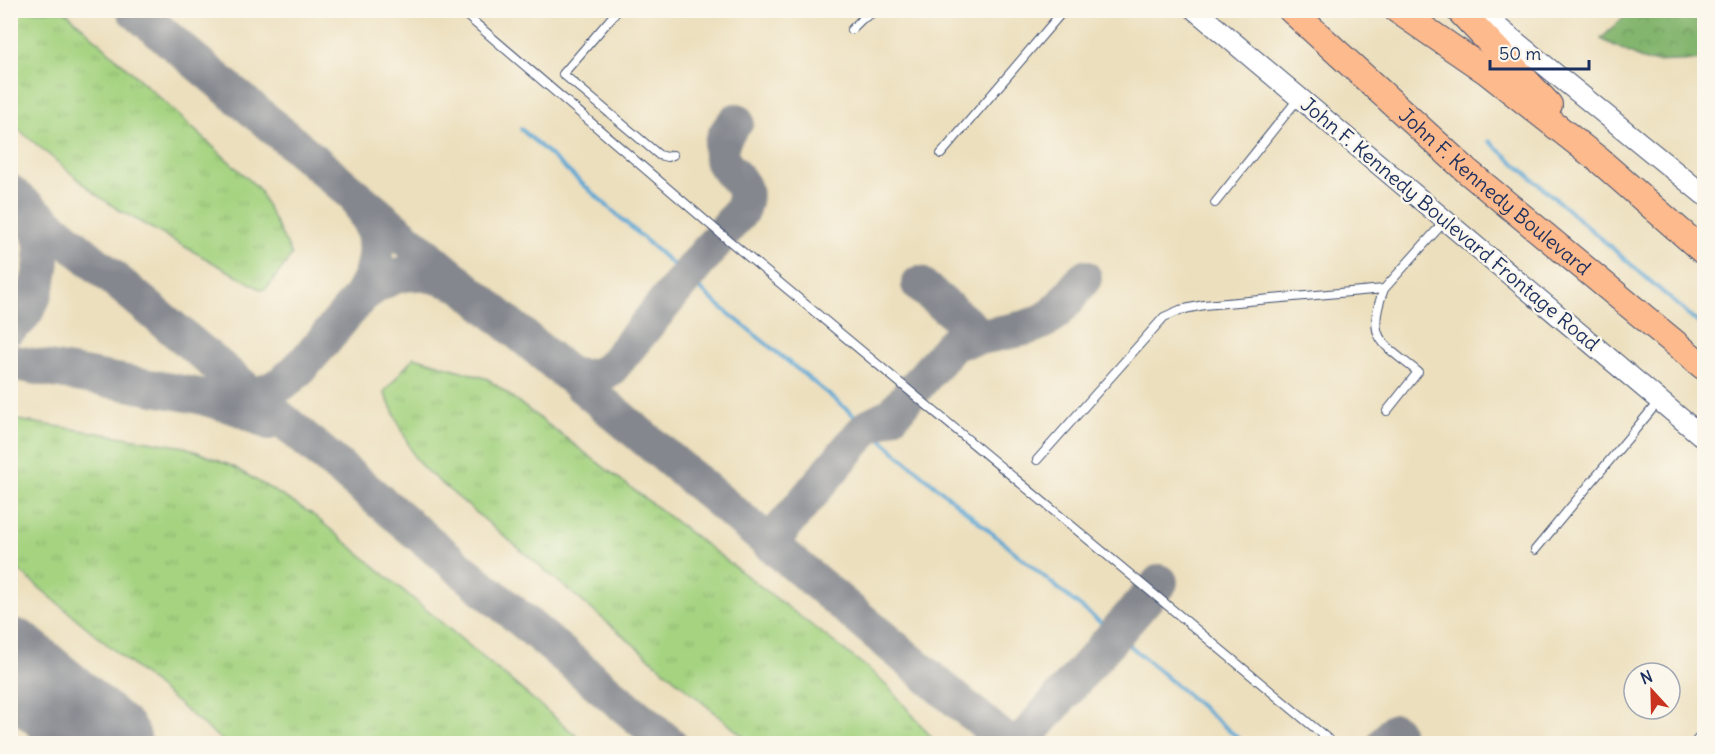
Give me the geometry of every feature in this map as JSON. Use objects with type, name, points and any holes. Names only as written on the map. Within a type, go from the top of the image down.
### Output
[{"type":"highway","name":"John F. Kennedy Boulevard","points":[[1291,10],[1467,171],[1704,367]]},
{"type":"highway","points":[[1397,10],[1485,71],[1599,160],[1704,252]]},
{"type":"highway","points":[[1459,10],[1599,160]]},
{"type":"street","name":"John F. Kennedy Boulevard Frontage Road","points":[[1195,10],[1704,438]]},
{"type":"street","points":[[1477,10],[1704,195]]},
{"type":"lane","points":[[460,10],[721,234],[1334,744]]},
{"type":"lane","points":[[618,10],[563,74],[659,155],[667,157],[673,155]]},
{"type":"lane","points":[[851,30],[862,19],[878,10]]},
{"type":"lane","points":[[941,154],[1064,10]]},
{"type":"lane","points":[[1215,203],[1299,98]]},
{"type":"lane","points":[[1387,411],[1418,372],[1382,343],[1376,329],[1377,309],[1384,289],[1445,221]]},
{"type":"lane","points":[[1037,460],[1164,317],[1180,310],[1204,305],[1384,289]]},
{"type":"lane","points":[[1535,550],[1660,400]]},
{"type":"lane","points":[[1694,744],[1704,731]]},
{"type":"green space","points":[[10,11],[65,11],[258,188],[292,255],[268,287],[262,290],[119,210],[98,196],[11,123]]},
{"type":"green space","points":[[1630,11],[1704,11],[1704,60],[1648,62],[1601,39]]},
{"type":"green space","points":[[414,357],[488,379],[869,669],[894,693],[936,743],[751,743],[423,468],[414,456],[384,392]]},
{"type":"green space","points":[[11,419],[185,447],[234,467],[311,513],[585,743],[225,743],[11,564]]},
{"type":"waterway","points":[[521,129],[716,303],[849,411],[1245,744]]},
{"type":"waterway","points":[[1489,141],[1704,328]]},
{"type":"taxiway","points":[[134,10],[1009,744]]},
{"type":"taxiway","points":[[568,374],[590,377],[610,369],[741,211],[745,192],[721,156],[724,137],[736,121]]},
{"type":"taxiway","points":[[10,192],[670,744]]},
{"type":"taxiway","points":[[234,398],[262,393],[284,382],[312,355],[360,297],[372,271],[375,243],[371,225],[358,200]]},
{"type":"taxiway","points":[[10,327],[27,310],[41,270],[41,240],[25,206]]},
{"type":"taxiway","points":[[360,297],[383,281],[405,274],[429,275],[456,283]]},
{"type":"taxiway","points":[[759,534],[770,536],[780,531],[861,434],[869,426],[893,414],[952,344],[1040,323],[1059,310],[1084,278]]},
{"type":"taxiway","points":[[919,284],[981,336]]},
{"type":"taxiway","points":[[10,362],[199,396],[239,408],[269,422]]},
{"type":"taxiway","points":[[1023,744],[1026,737],[1160,582]]},
{"type":"taxiway","points":[[1385,744],[1395,731]]},
{"type":"runway","points":[[10,662],[108,744]]}]
